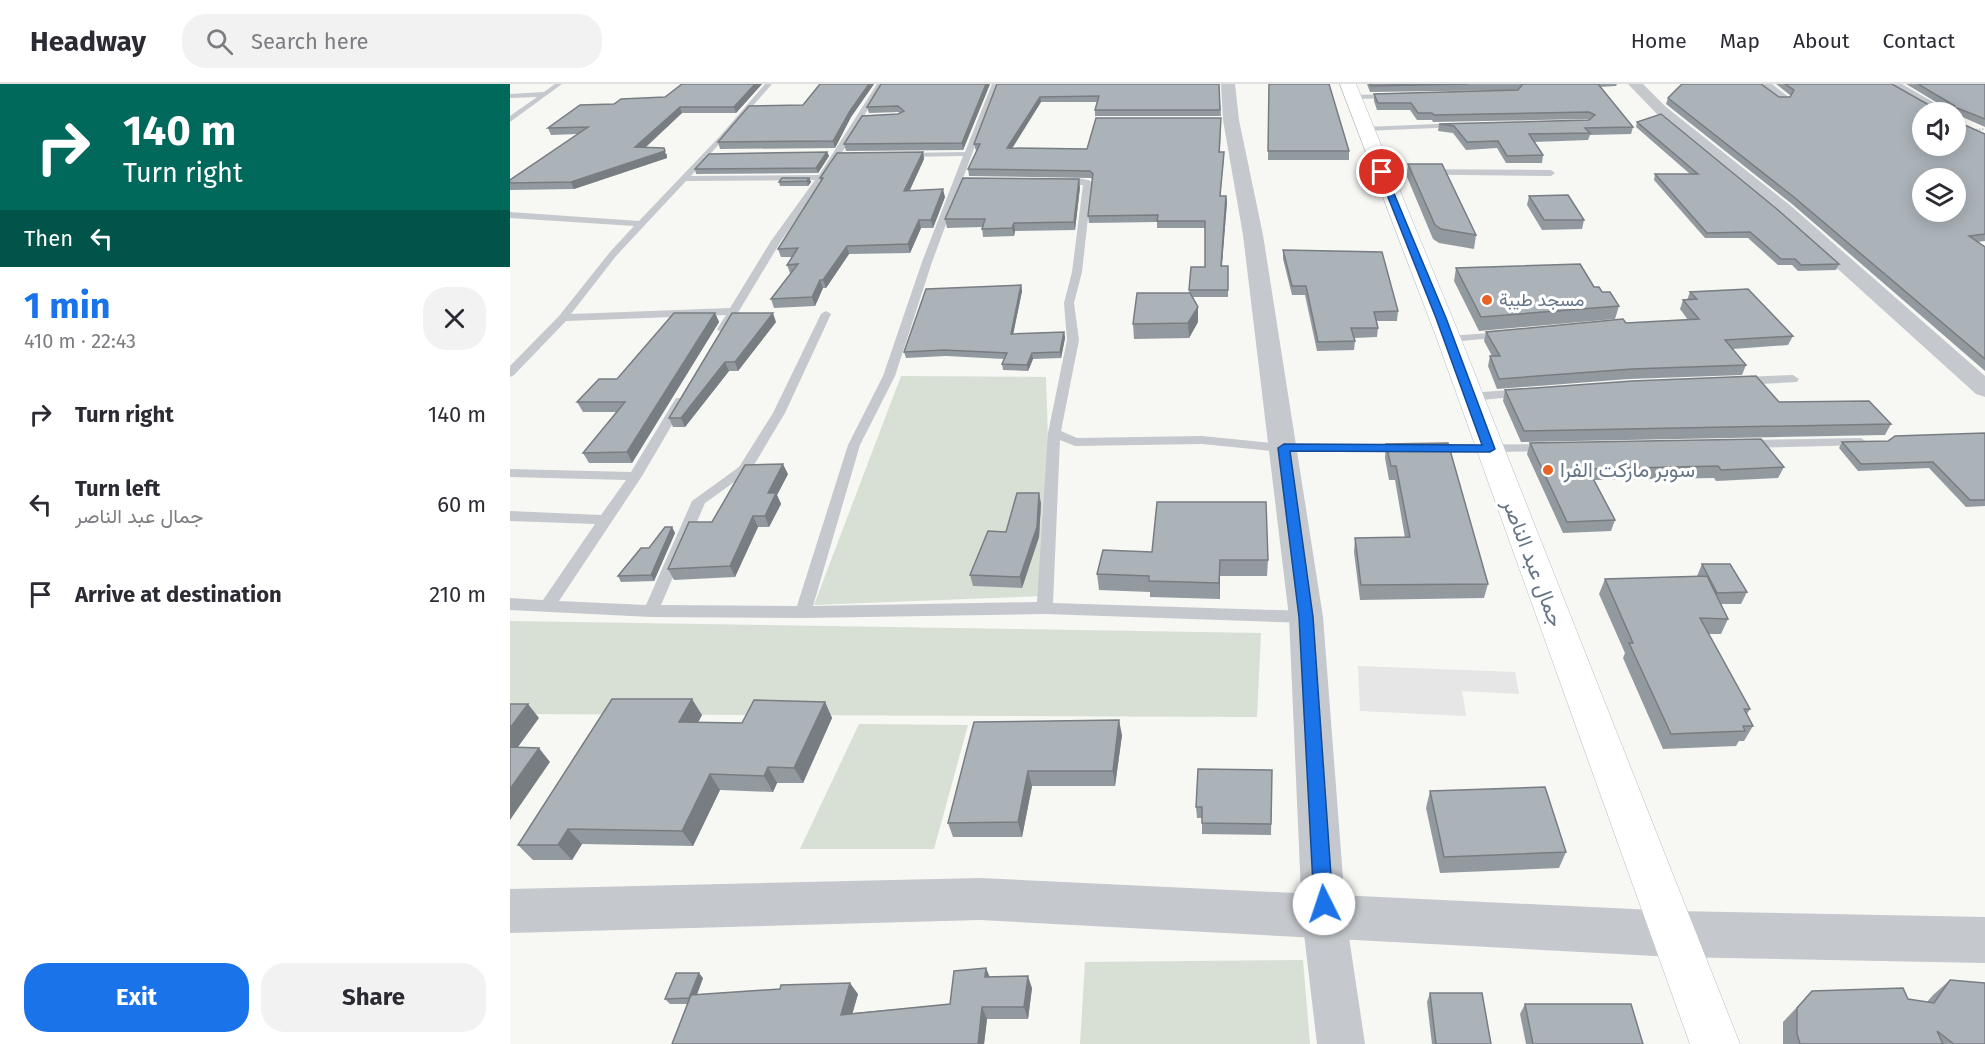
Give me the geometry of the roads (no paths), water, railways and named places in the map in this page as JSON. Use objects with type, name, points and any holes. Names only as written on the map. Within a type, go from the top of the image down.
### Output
[{"type":"main road","name":"جمال عبد الناصر","points":[[1350,90],[1449,339],[1715,1044]]},
{"type":"street","points":[[1228,84],[1225,120],[1253,235],[1306,617],[1324,917],[1341,1044]]},
{"type":"street","points":[[1635,84],[1661,110],[1784,210],[1985,389]]},
{"type":"street","points":[[1762,84],[1783,98]]},
{"type":"street","points":[[1891,84],[1924,102]]},
{"type":"street","points":[[510,911],[980,899],[1674,934],[1985,940]]},
{"type":"lane","points":[[510,120],[559,84]]},
{"type":"lane","points":[[510,373],[563,318],[613,254],[770,84]]},
{"type":"lane","points":[[716,340],[776,241],[862,118],[880,84]]},
{"type":"lane","points":[[804,612],[854,445],[889,376],[927,262],[965,181],[968,154],[995,84]]},
{"type":"lane","points":[[1350,90],[1409,95]]},
{"type":"lane","points":[[510,96],[544,94]]},
{"type":"lane","points":[[1365,129],[1465,125]]},
{"type":"lane","points":[[707,154],[719,154]]},
{"type":"lane","points":[[891,155],[968,154]]},
{"type":"lane","points":[[1382,172],[1551,173]]},
{"type":"lane","points":[[683,179],[822,177]]},
{"type":"lane","points":[[1045,608],[1054,433],[1073,340],[1069,303],[1077,272],[1088,182],[1053,182]]},
{"type":"lane","points":[[510,215],[641,224]]},
{"type":"lane","points":[[563,318],[734,311]]},
{"type":"lane","points":[[651,611],[699,501],[744,470],[779,413],[826,314]]},
{"type":"lane","points":[[1449,339],[1518,333]]},
{"type":"lane","points":[[1734,381],[1793,379]]},
{"type":"lane","points":[[547,606],[635,476],[687,389]]},
{"type":"lane","points":[[1469,397],[1537,392]]},
{"type":"lane","points":[[1054,433],[1076,442],[1202,440],[1284,448],[1561,447]]},
{"type":"lane","points":[[1729,444],[1872,442]]},
{"type":"lane","points":[[510,473],[635,476]]},
{"type":"lane","points":[[510,516],[605,520]]},
{"type":"lane","points":[[510,604],[651,611],[804,612],[1045,608],[1306,617]]},
{"type":"place","name":"مسجد طيبة","points":[[1487,300]]},
{"type":"place","name":"سوبر ماركت الفرا","points":[[1548,470]]}]
